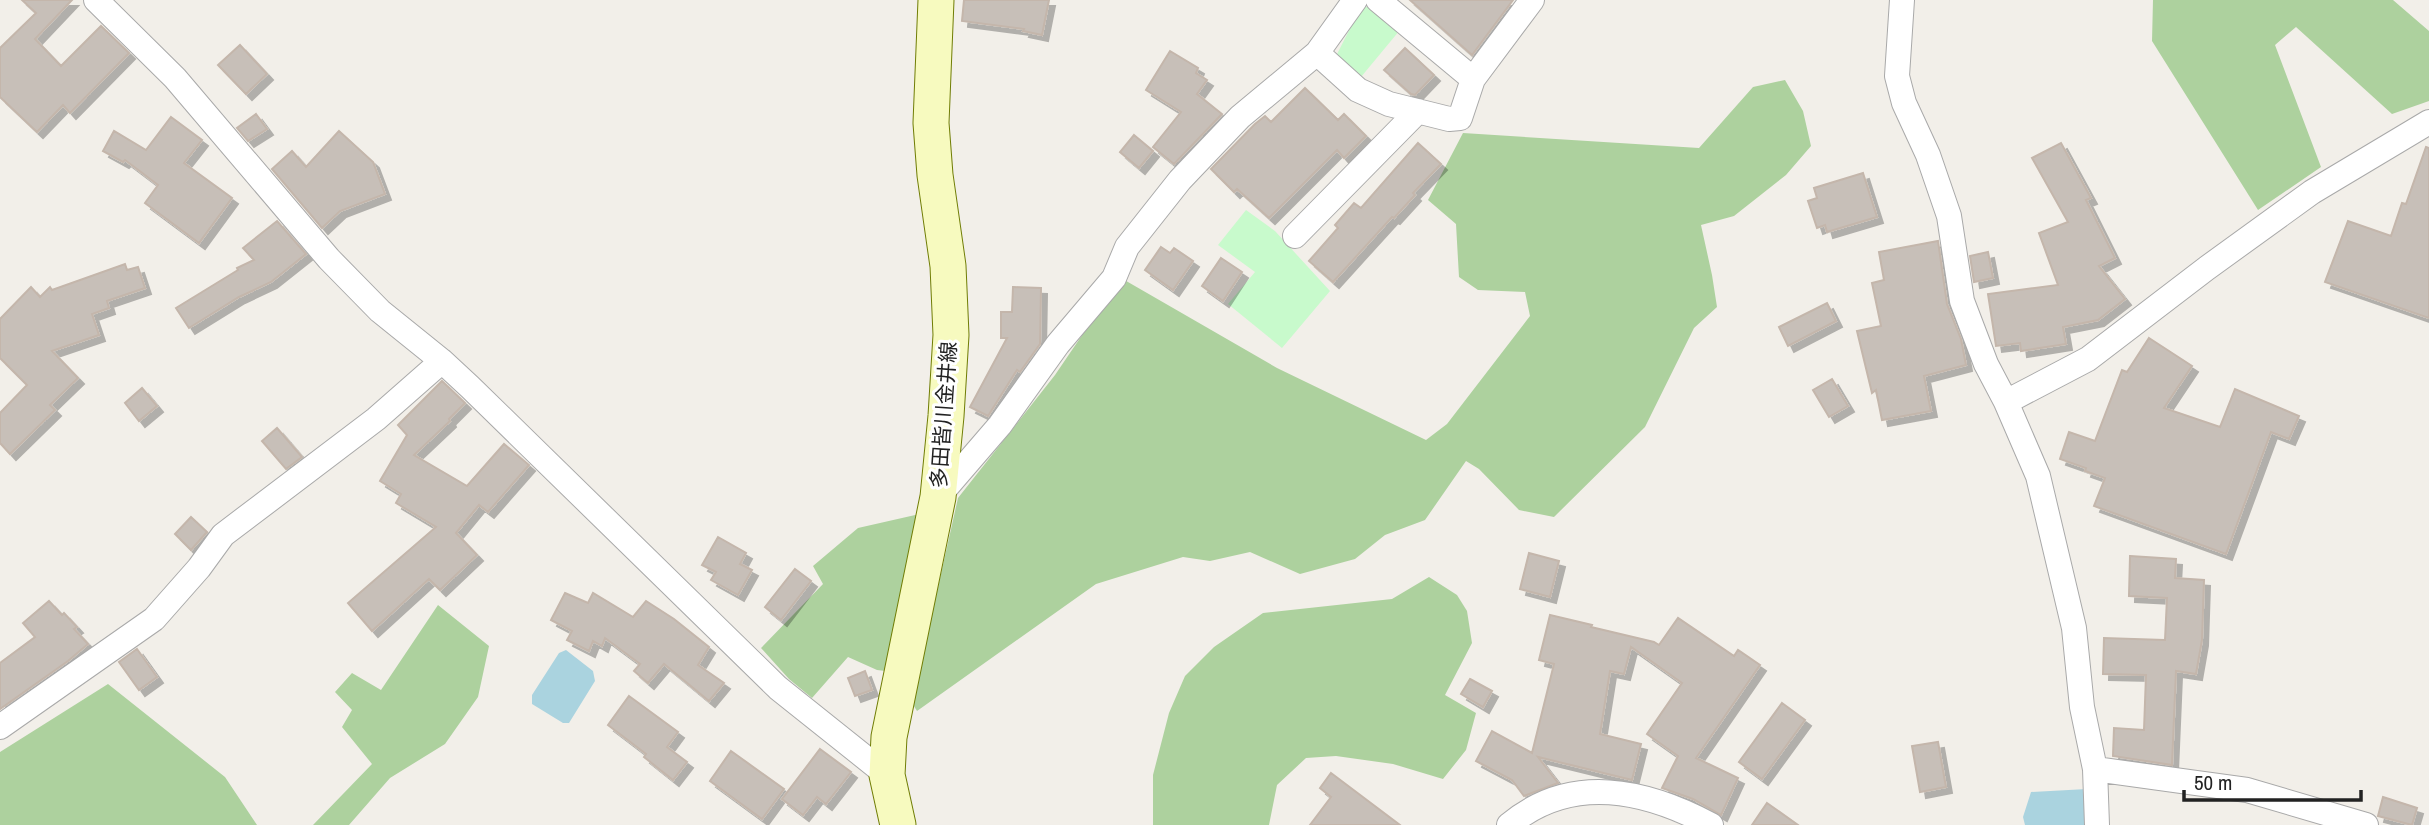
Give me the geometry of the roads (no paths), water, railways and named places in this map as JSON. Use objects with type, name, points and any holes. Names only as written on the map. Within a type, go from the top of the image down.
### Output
[{"type":"main road","name":"多田皆川金井線","points":[[898,825],[887,775],[890,737],[938,497],[950,335],[948,266],[935,175],[931,122],[936,0]]},
{"type":"street","points":[[96,0],[175,78],[329,259],[380,311],[442,361],[778,688],[887,775]]},
{"type":"street","points":[[938,497],[999,425],[1058,344],[1114,278],[1127,247],[1180,180],[1240,117],[1317,53],[1355,0]]},
{"type":"street","points":[[1378,0],[1473,79]]},
{"type":"street","points":[[1317,53],[1358,90],[1389,104],[1449,119],[1460,118],[1473,79],[1532,0]]},
{"type":"street","points":[[1902,0],[1897,76],[1903,103],[1928,155],[1949,216],[1962,301],[1986,364],[2006,402],[2038,476],[2074,628],[2082,707],[2095,769],[2096,825]]},
{"type":"street","points":[[1295,236],[1418,111]]},
{"type":"street","points":[[2006,402],[2088,359],[2312,192],[2429,122]]},
{"type":"street","points":[[0,727],[154,619],[199,568],[223,535],[376,419],[442,361]]},
{"type":"street","points":[[2095,769],[2247,790],[2365,825]]},
{"type":"street","points":[[1509,825],[1548,801],[1569,794],[1603,791],[1631,795],[1688,812],[1712,825]]},
{"type":"water","points":[[566,650],[593,671],[595,681],[569,723],[563,723],[532,704],[532,695],[559,653]]},
{"type":"water","points":[[2087,789],[2087,825],[2025,825],[2023,817],[2031,792]]}]
